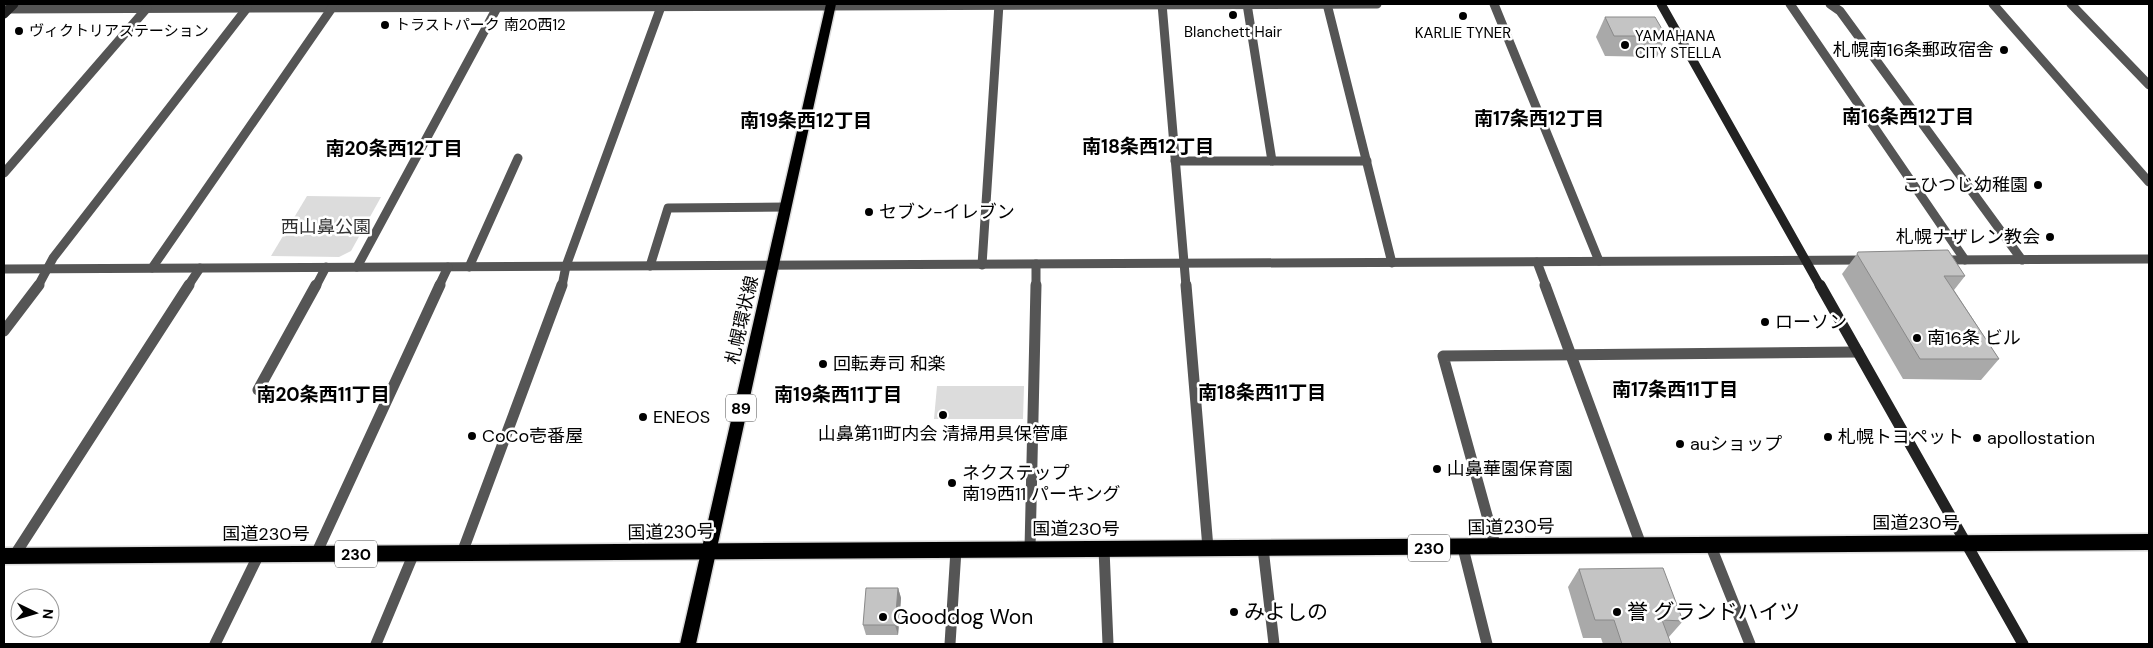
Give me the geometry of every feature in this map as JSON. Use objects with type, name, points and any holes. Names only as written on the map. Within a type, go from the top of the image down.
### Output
[{"type":"highway","name":"国道230号","points":[[9,556],[1208,548],[1496,548],[1710,544],[2149,542]]},
{"type":"main road","name":"札幌環状線","points":[[688,644],[831,5]]},
{"type":"street","points":[[1162,4],[1208,548]]},
{"type":"street","points":[[1247,4],[1272,161]]},
{"type":"street","points":[[1327,4],[1392,262]]},
{"type":"street","points":[[7,9],[147,8],[169,6],[248,8],[334,6],[1378,4]]},
{"type":"street","points":[[1494,4],[1599,262]]},
{"type":"street","points":[[1661,4],[2023,644]]},
{"type":"street","points":[[1790,4],[1965,260]]},
{"type":"street","points":[[1830,4],[1840,11],[2022,260]]},
{"type":"street","points":[[1993,4],[2149,182]]},
{"type":"street","points":[[2071,4],[2149,85]]},
{"type":"street","points":[[462,553],[566,276],[566,266],[662,5]]},
{"type":"street","points":[[982,264],[999,5]]},
{"type":"street","points":[[152,268],[334,6]]},
{"type":"street","points":[[358,267],[498,6]]},
{"type":"street","points":[[4,174],[147,8]]},
{"type":"street","points":[[4,330],[49,268],[54,258],[248,8]]},
{"type":"street","points":[[469,267],[518,158]]},
{"type":"street","points":[[1175,161],[1366,161]]},
{"type":"street","points":[[650,266],[668,208],[786,207]]},
{"type":"street","points":[[1928,260],[2149,259]]},
{"type":"street","points":[[4,269],[1872,260]]},
{"type":"street","points":[[1538,262],[1642,545]]},
{"type":"street","points":[[1030,549],[1036,264]]},
{"type":"street","points":[[316,554],[448,267]]},
{"type":"street","points":[[9,556],[200,268]]},
{"type":"street","points":[[258,390],[326,268]]},
{"type":"street","points":[[1496,548],[1443,356],[1858,352]]},
{"type":"street","points":[[1710,544],[1750,644]]},
{"type":"street","points":[[1263,548],[1274,644]]},
{"type":"street","points":[[1463,548],[1487,644]]},
{"type":"street","points":[[1104,549],[1108,644]]},
{"type":"street","points":[[950,644],[956,550]]},
{"type":"street","points":[[215,644],[259,554]]},
{"type":"street","points":[[376,644],[414,554]]},
{"type":"green space","name":"西山鼻公園","points":[[307,196],[381,197],[351,251],[339,257],[271,256]]},
{"type":"green space","points":[[937,386],[1024,386],[1023,419],[934,419]]},
{"type":"building","points":[[1605,17],[1655,17],[1666,36],[1614,36]]},
{"type":"building","points":[[1948,250],[1965,276],[1944,276],[1999,359],[1920,359],[1857,254],[1858,252]]},
{"type":"building","points":[[1663,568],[1683,621],[1662,620],[1671,644],[1622,644],[1614,620],[1595,620],[1579,569]]},
{"type":"building","name":"Gooddog Won","points":[[866,588],[898,588],[895,625],[863,625]]},
{"type":"place","name":"Blanchett Hair","points":[[1233,15]]},
{"type":"place","name":"KARLIE TYNER","points":[[1463,16]]},
{"type":"place","name":"トラストパーク 南20西12","points":[[385,25]]},
{"type":"place","name":"ヴィクトリアステーション","points":[[19,31]]},
{"type":"place","name":"YAMAHANA CITY STELLA","points":[[1625,45]]},
{"type":"place","name":"札幌南16条郵政宿舎","points":[[2004,50]]},
{"type":"place","name":"こひつじ幼稚園","points":[[2038,185]]},
{"type":"place","name":"セブン-イレブン","points":[[869,212]]},
{"type":"place","name":"札幌ナザレン教会","points":[[2050,237]]},
{"type":"place","name":"ローソン","points":[[1765,322]]},
{"type":"place","name":"南16条 ビル","points":[[1917,338]]},
{"type":"place","name":"回転寿司 和楽","points":[[823,364]]},
{"type":"place","name":"山鼻第11町内会 清掃用具保管庫","points":[[943,415]]},
{"type":"place","name":"ENEOS","points":[[643,417]]},
{"type":"place","name":"CoCo壱番屋","points":[[472,436]]},
{"type":"place","name":"札幌トヨペット","points":[[1828,437]]},
{"type":"place","name":"apollostation","points":[[1977,438]]},
{"type":"place","name":"auショップ","points":[[1680,444]]},
{"type":"place","name":"山鼻華園保育園","points":[[1437,469]]},
{"type":"place","name":"ネクステップ 南19西11 パーキング","points":[[952,483]]},
{"type":"place","name":"みよしの","points":[[1234,612]]},
{"type":"place","name":"誉 グランドハイツ","points":[[1617,612]]},
{"type":"place","name":"Gooddog Won","points":[[883,617]]},
{"type":"district","name":"南16条西12丁目","points":[[1908,116]]},
{"type":"district","name":"南17条西12丁目","points":[[1539,118]]},
{"type":"district","name":"南19条西12丁目","points":[[806,120]]},
{"type":"district","name":"南18条西12丁目","points":[[1148,146]]},
{"type":"district","name":"南20条西12丁目","points":[[394,148]]},
{"type":"district","name":"南17条西11丁目","points":[[1675,389]]},
{"type":"district","name":"南18条西11丁目","points":[[1262,392]]},
{"type":"district","name":"南20条西11丁目","points":[[323,394]]},
{"type":"district","name":"南19条西11丁目","points":[[838,394]]}]
